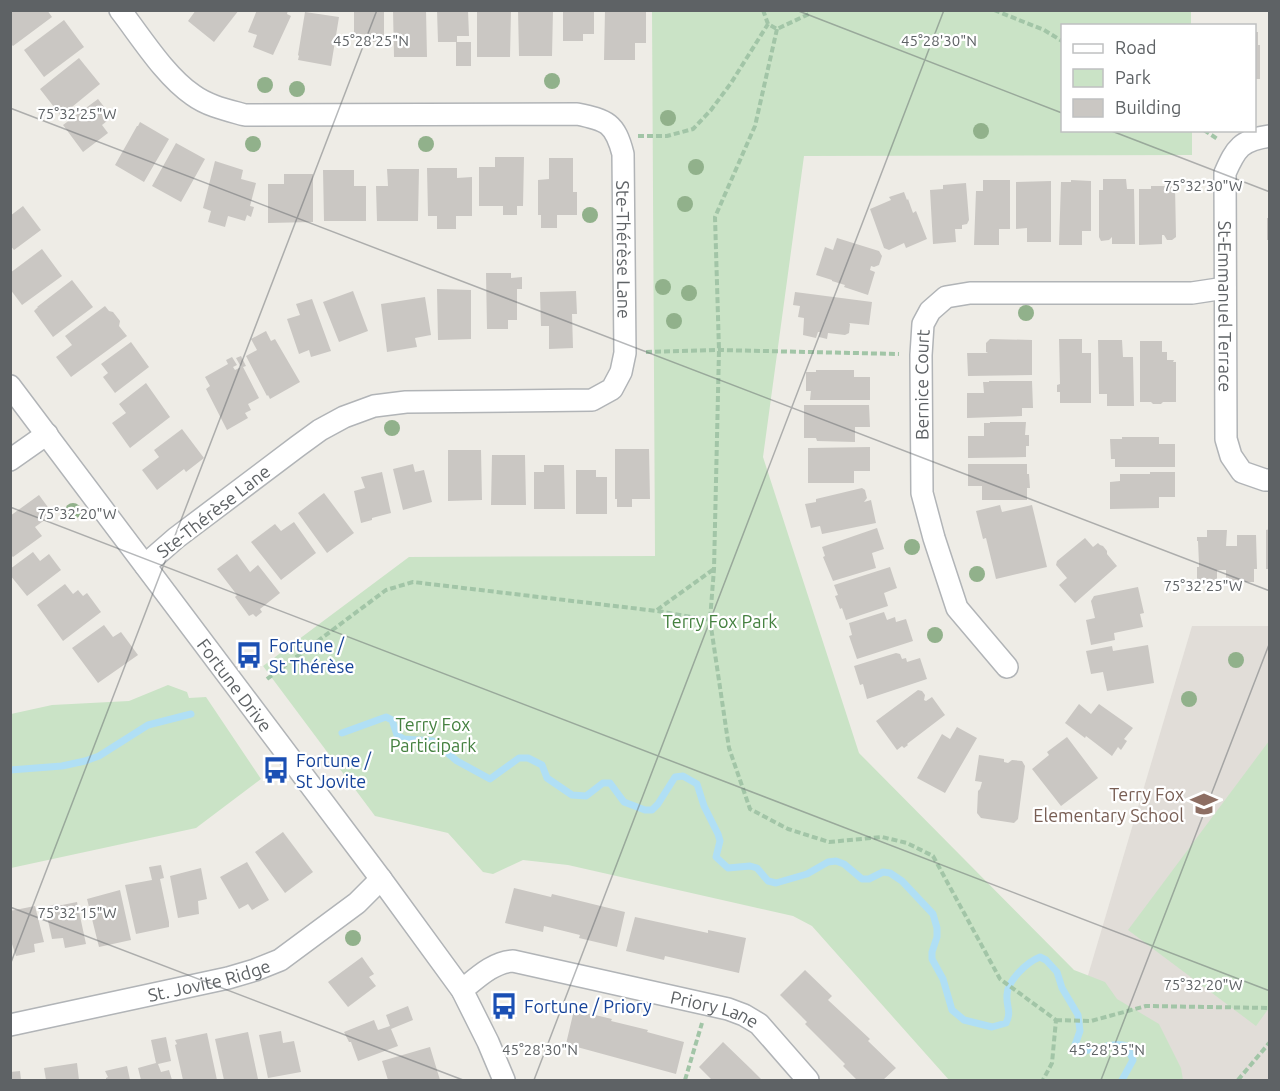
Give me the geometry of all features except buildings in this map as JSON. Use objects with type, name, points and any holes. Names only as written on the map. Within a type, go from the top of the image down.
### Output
[{"type":"street","points":[[120,10],[176,81],[194,96],[219,108],[245,115],[577,114],[599,118],[619,137]]},
{"type":"street","name":"St-Emmanuel Terrace","points":[[1269,136],[1252,139],[1235,151],[1225,173],[1226,439],[1231,456],[1242,472],[1269,480]]},
{"type":"street","name":"Ste-Thérèse Lane","points":[[145,565],[313,435],[344,417],[374,406],[406,402],[592,400],[612,389],[621,372],[625,353],[623,154],[619,137]]},
{"type":"street","name":"Bernice Court","points":[[1007,667],[957,608],[922,493],[922,324],[930,311],[946,297],[970,293],[1192,293],[1226,288]]},
{"type":"street","name":"Fortune Drive","points":[[10,386],[462,990],[489,1042],[504,1080]]},
{"type":"street","points":[[10,460],[47,434]]},
{"type":"street","name":"St. Jovite Ridge","points":[[10,1025],[228,978],[255,970],[280,960],[322,930],[357,903],[381,879]]},
{"type":"street","name":"Priory Lane","points":[[462,990],[503,962],[513,961],[736,1012],[759,1024],[808,1080]]},
{"type":"path","points":[[763,10],[768,24],[777,29]]},
{"type":"path","points":[[777,29],[809,14],[810,10]]},
{"type":"path","points":[[994,10],[1044,30],[1061,40]]},
{"type":"path","points":[[619,137],[667,136],[693,129],[731,83],[768,24]]},
{"type":"path","points":[[777,29],[755,126],[715,217],[718,350],[714,569],[710,620],[729,748],[750,809],[788,829],[829,842],[882,837],[907,843],[933,856],[1000,979],[1056,1020],[1091,1022],[1146,1006],[1269,1008]]},
{"type":"path","points":[[625,353],[718,350],[921,355]]},
{"type":"path","points":[[657,611],[714,569]]},
{"type":"path","points":[[267,679],[386,590],[413,582],[657,611],[710,620]]},
{"type":"path","points":[[686,1080],[708,1005]]},
{"type":"path","points":[[1043,1080],[1052,1063],[1056,1020]]},
{"type":"path","points":[[1238,1080],[1269,1041]]},
{"type":"shaded area","name":"Terry Fox Elementary School","points":[[1192,626],[1269,626],[1269,1080],[1183,1080],[1086,982]]},
{"type":"green space","points":[[652,11],[1191,11],[1191,24],[1061,24],[1061,132],[1192,132],[1192,155],[804,156],[763,457],[859,753],[1074,970],[1105,982],[1117,999],[1159,1024],[1181,1068],[1183,1080],[949,1080],[812,926],[793,916],[568,865],[523,860],[493,874],[483,872],[448,833],[375,816],[263,666],[409,557],[655,556]]},
{"type":"green space","points":[[168,685],[187,692],[189,698],[206,697],[261,779],[196,828],[11,868],[11,714],[52,705],[129,701]]},
{"type":"green space","points":[[1269,741],[1269,1008],[1256,1026],[1128,930]]},
{"type":"waterway","points":[[10,770],[62,766],[85,761],[99,756],[148,725],[191,714]]},
{"type":"waterway","points":[[342,733],[386,717],[392,720],[397,735],[404,739],[433,741],[457,761],[490,779],[519,758],[528,758],[542,765],[547,778],[572,795],[586,796],[603,783],[610,783],[624,802],[645,810],[652,810],[675,777],[683,776],[697,784],[720,841],[716,857],[728,868],[750,866],[757,868],[768,881],[776,883],[807,874],[828,862],[836,861],[844,864],[862,879],[869,879],[883,872],[890,873],[902,881],[933,914],[937,937],[932,959],[943,979],[952,1010],[964,1020],[992,1027],[1006,1023],[1009,1012],[1007,995],[1010,984],[1029,963],[1040,957],[1046,960],[1057,972],[1062,988],[1078,1015],[1080,1031],[1075,1045],[1079,1051],[1115,1045],[1127,1046],[1133,1060],[1122,1080]]},
{"type":"place","name":"Fortune / St Thérèse","points":[[249,655]]},
{"type":"place","name":"Fortune / St Jovite","points":[[276,770]]},
{"type":"place","name":"Terry Fox Elementary School","points":[[1204,804]]},
{"type":"place","name":"Fortune / Priory","points":[[504,1006]]},
{"type":"park label","name":"Terry Fox Park","points":[[720,621]]},
{"type":"park label","name":"Terry Fox Participark","points":[[433,734]]}]
